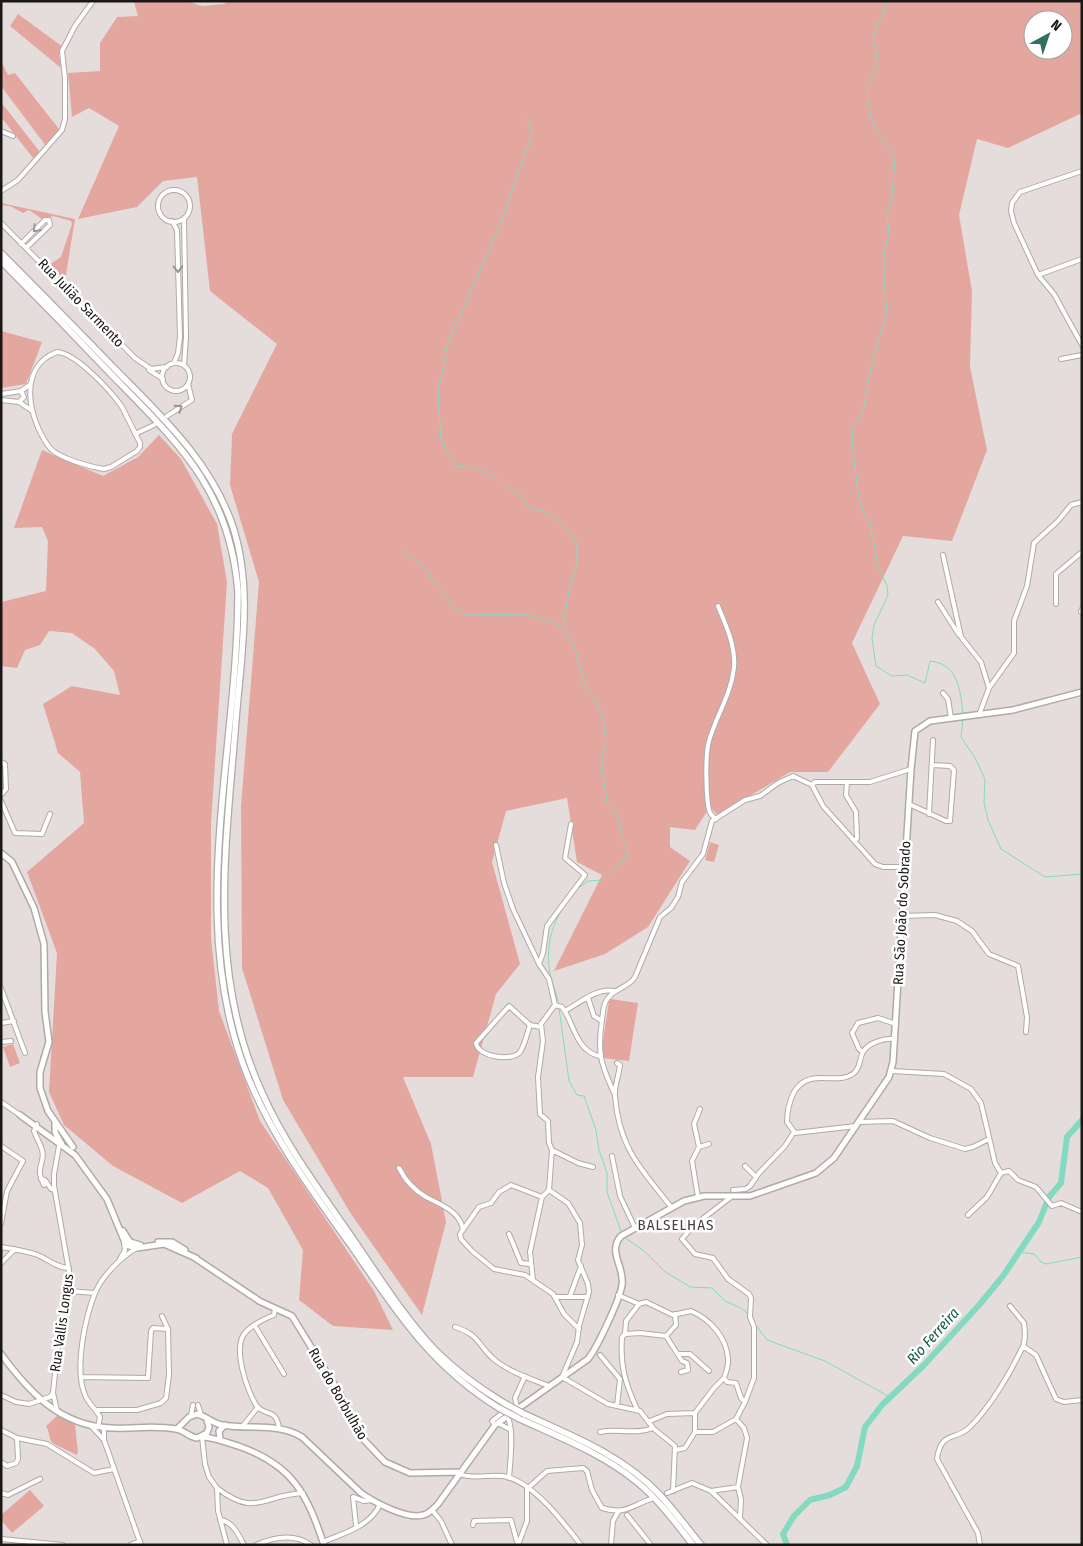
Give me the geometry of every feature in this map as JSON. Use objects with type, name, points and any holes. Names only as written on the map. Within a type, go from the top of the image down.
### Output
[{"type":"highway","points":[[1,252],[186,444],[206,470],[224,503],[239,548],[244,603],[224,893],[226,966],[239,1032],[255,1077],[280,1128],[315,1184],[394,1297],[422,1335],[447,1361],[501,1406]]},
{"type":"highway","points":[[1,261],[163,426],[197,468],[217,504],[232,547],[238,592],[237,639],[217,891],[220,968],[228,1013],[237,1047],[257,1098],[287,1152],[408,1327],[445,1368],[464,1385],[613,1464],[653,1496],[693,1545]]},
{"type":"highway","points":[[521,1416],[590,1443],[640,1477],[659,1493],[701,1545]]},
{"type":"main road","name":"Rua São João do Sobrado","points":[[698,1197],[750,1196],[816,1173],[826,1166],[892,1071],[910,769],[915,731],[930,721],[1013,710],[1082,692]]},
{"type":"main road","points":[[1,853],[12,862],[34,908],[44,944],[49,1042],[40,1072],[40,1088],[62,1141]]},
{"type":"main road","points":[[20,1115],[62,1141]]},
{"type":"main road","points":[[37,1125],[57,1136],[71,1149]]},
{"type":"main road","points":[[48,1130],[56,1126]]},
{"type":"main road","points":[[56,1126],[57,1136]]},
{"type":"main road","points":[[56,1126],[108,1198],[128,1246]]},
{"type":"main road","points":[[176,1429],[191,1416],[202,1415],[207,1420],[222,1425],[279,1428],[302,1437],[361,1493],[372,1500],[416,1516],[432,1510],[495,1423],[516,1406],[588,1359],[595,1350],[622,1285],[622,1277],[615,1251],[617,1241],[635,1228],[672,1208],[698,1197]]},
{"type":"main road","points":[[116,1217],[123,1241],[128,1246]]},
{"type":"main road","name":"Rua do Borbulhão","points":[[128,1246],[171,1244],[196,1258],[259,1301],[295,1320]]},
{"type":"main road","name":"Rua do Borbulhão","points":[[275,1309],[285,1312],[295,1320],[340,1394],[364,1440],[374,1452],[385,1462],[410,1473],[457,1476]]},
{"type":"main road","points":[[1,1354],[19,1378],[39,1399],[58,1413],[91,1426],[101,1429],[176,1429],[194,1438],[203,1437],[222,1440],[267,1458],[285,1472],[304,1493],[323,1543]]},
{"type":"main road","points":[[207,1420],[209,1430],[222,1440]]},
{"type":"main road","points":[[186,1422],[185,1428],[188,1434]]},
{"type":"main road","points":[[203,1437],[209,1430],[222,1425]]},
{"type":"main road","points":[[222,1425],[219,1431],[222,1440]]},
{"type":"main road","points":[[447,1474],[457,1476]]},
{"type":"street","points":[[1,191],[18,180],[62,130],[65,119],[65,78],[62,52],[75,26],[93,1]]},
{"type":"street","points":[[1,131],[13,136]]},
{"type":"street","points":[[1082,170],[1020,192],[1012,203],[1011,212],[1014,223],[1038,275],[1054,294],[1082,345]]},
{"type":"street","points":[[167,416],[192,400],[188,384],[190,374],[184,365],[186,337],[184,218],[190,208],[188,199],[182,192],[170,191],[161,198],[159,207],[164,218],[172,221],[184,218]]},
{"type":"street","points":[[21,244],[46,220],[50,220],[50,225],[25,249]]},
{"type":"street","points":[[172,221],[177,230],[180,337],[178,353],[174,363],[167,367],[163,379],[167,386],[174,390],[182,389],[188,384]]},
{"type":"street","name":"Rua Julião Sarmento","points":[[1,225],[132,360],[163,379]]},
{"type":"street","name":"Rua Julião Sarmento","points":[[25,249],[140,363],[155,370],[167,367]]},
{"type":"street","points":[[1038,275],[1082,258]]},
{"type":"street","points":[[66,352],[74,357],[114,397],[140,443],[140,447],[137,451],[111,467],[95,467],[58,454],[50,448],[33,412],[29,396],[31,384],[34,371],[41,361],[49,355],[66,352]]},
{"type":"street","points":[[1061,359],[1082,355]]},
{"type":"street","points":[[174,363],[184,365]]},
{"type":"street","points":[[1,394],[21,391],[31,384]]},
{"type":"street","points":[[19,402],[24,397],[21,391]]},
{"type":"street","points":[[1,400],[19,402],[33,412]]},
{"type":"street","points":[[135,434],[154,425]]},
{"type":"street","points":[[979,715],[989,688],[1014,653],[1014,621],[1027,586],[1034,543],[1058,521],[1071,505],[1082,502]]},
{"type":"street","points":[[1056,604],[1056,574],[1082,552]]},
{"type":"street","points":[[943,555],[960,637]]},
{"type":"street","points":[[938,602],[960,637],[981,662],[989,688]]},
{"type":"street","points":[[716,819],[709,811],[707,752],[714,727],[726,700],[734,668],[731,644],[718,606]]},
{"type":"street","points":[[943,693],[948,699],[951,718]]},
{"type":"street","points":[[929,814],[933,740]]},
{"type":"street","points":[[1,762],[5,764],[6,789],[1,795]]},
{"type":"street","points":[[908,807],[916,808],[946,821],[952,817],[954,770],[950,766],[932,765]]},
{"type":"street","points":[[812,785],[815,782],[870,782],[910,769]]},
{"type":"street","points":[[672,1208],[648,1179],[625,1144],[618,1120],[615,1095],[599,1056],[602,1021],[606,1000],[614,991],[631,984],[660,917],[671,908],[678,897],[682,882],[699,860],[708,827],[716,819],[745,800],[760,796],[787,778],[800,778],[812,785],[823,806],[875,864],[882,867],[905,867]]},
{"type":"street","points":[[847,782],[846,795],[856,812],[857,838],[855,842]]},
{"type":"street","points":[[1,801],[15,833],[42,834],[50,814]]},
{"type":"street","points":[[539,964],[544,953],[547,926],[585,875],[565,858],[571,824]]},
{"type":"street","points":[[496,844],[504,882],[513,909],[539,964],[549,978],[555,1005]]},
{"type":"street","points":[[902,916],[935,915],[957,921],[972,931],[989,954],[1018,966],[1027,1017],[1026,1032]]},
{"type":"street","points":[[1,988],[25,1053]]},
{"type":"street","points":[[565,1011],[588,998],[608,990],[614,991]]},
{"type":"street","points":[[588,998],[594,1016],[602,1021]]},
{"type":"street","points":[[555,1005],[562,1007],[565,1011],[566,1017],[588,1052],[599,1056]]},
{"type":"street","points":[[533,1280],[530,1252],[542,1197],[549,1190],[552,1150],[549,1142],[548,1121],[540,1114],[538,1077],[543,1041],[541,1027],[543,1019],[555,1005]]},
{"type":"street","points":[[530,1025],[520,1052],[516,1055],[509,1057],[484,1054],[477,1047],[476,1043],[509,1006],[530,1025],[541,1027]]},
{"type":"street","points":[[863,1052],[859,1049],[852,1033],[858,1023],[878,1018],[896,1024]]},
{"type":"street","points":[[1,1023],[14,1021]]},
{"type":"street","points":[[794,1132],[787,1122],[787,1115],[791,1098],[799,1084],[805,1080],[854,1073],[858,1068],[863,1052],[877,1042],[895,1039]]},
{"type":"street","points":[[1,1042],[11,1041]]},
{"type":"street","points":[[615,1095],[620,1066],[617,1063]]},
{"type":"street","points":[[892,1071],[944,1074],[965,1084],[981,1103],[995,1163],[1001,1173]]},
{"type":"street","points":[[1,1102],[20,1115]]},
{"type":"street","points":[[698,1197],[692,1161],[699,1147],[694,1124],[700,1109]]},
{"type":"street","points":[[733,1190],[746,1189],[782,1150],[794,1132],[893,1121],[930,1138],[965,1149],[989,1139]]},
{"type":"street","points":[[37,1125],[34,1131],[43,1155],[38,1167],[44,1185]]},
{"type":"street","points":[[56,1164],[62,1141]]},
{"type":"street","points":[[56,1164],[62,1141]]},
{"type":"street","points":[[699,1147],[709,1144]]},
{"type":"street","points":[[1,1146],[23,1162],[7,1191],[1,1224]]},
{"type":"street","points":[[60,1153],[71,1149]]},
{"type":"street","points":[[552,1150],[578,1163],[594,1167]]},
{"type":"street","points":[[612,1156],[620,1196],[635,1228]]},
{"type":"street","name":"Rua Vallis Longus","points":[[52,1397],[60,1324],[69,1291],[69,1268],[55,1190],[56,1164]]},
{"type":"street","points":[[746,1166],[756,1177]]},
{"type":"street","points":[[399,1168],[412,1186],[450,1210],[461,1222],[461,1239],[472,1251],[494,1269],[516,1272],[533,1280],[556,1297],[564,1314],[579,1329]]},
{"type":"street","points":[[968,1215],[988,1197],[1001,1173],[1008,1171],[1018,1180],[1036,1187],[1052,1206],[1061,1203],[1082,1212]]},
{"type":"street","points":[[41,1180],[45,1180],[51,1189],[55,1190]]},
{"type":"street","points":[[462,1230],[479,1207],[492,1203],[499,1192],[511,1186],[542,1197]]},
{"type":"street","points":[[1,1187],[7,1191]]},
{"type":"street","points":[[549,1190],[568,1203],[580,1223],[582,1244],[578,1260],[588,1284],[588,1297],[577,1342],[562,1377],[608,1404],[637,1409]]},
{"type":"street","points":[[695,1432],[713,1432],[736,1419],[754,1378],[754,1326],[750,1317],[751,1298],[749,1294],[728,1279],[714,1258],[695,1254],[682,1239],[692,1228],[731,1197]]},
{"type":"street","points":[[509,1234],[521,1263],[530,1264]]},
{"type":"street","points":[[128,1246],[129,1253]]},
{"type":"street","points":[[128,1246],[95,1293],[86,1319],[81,1352],[84,1394],[97,1410],[100,1417],[104,1440],[140,1543],[130,1545]]},
{"type":"street","points":[[1,1247],[40,1256],[62,1268],[69,1268]]},
{"type":"street","points":[[117,1264],[137,1247]]},
{"type":"street","points":[[1,1262],[15,1249]]},
{"type":"street","points":[[570,1296],[581,1266]]},
{"type":"street","points":[[69,1291],[95,1293]]},
{"type":"street","points":[[618,1295],[639,1304]]},
{"type":"street","points":[[556,1297],[588,1297]]},
{"type":"street","points":[[626,1334],[626,1321],[639,1304],[646,1302],[662,1311],[675,1314],[687,1311],[696,1313],[720,1334],[728,1358],[724,1378],[695,1413],[695,1432],[685,1448],[676,1450]]},
{"type":"street","points":[[980,1545],[978,1533],[937,1459],[938,1451],[949,1436],[969,1428],[985,1410],[1023,1346],[1024,1323],[1010,1306]]},
{"type":"street","points":[[275,1309],[270,1313],[269,1317],[244,1334],[240,1346],[241,1368],[258,1408],[274,1414],[279,1428]]},
{"type":"street","points":[[666,1336],[676,1325],[675,1314]]},
{"type":"street","points":[[97,1410],[137,1410],[161,1403],[166,1398],[169,1375],[168,1330],[162,1316]]},
{"type":"street","points":[[254,1326],[284,1374]]},
{"type":"street","points":[[455,1327],[472,1333],[494,1360],[549,1386]]},
{"type":"street","points":[[82,1377],[148,1378],[151,1331],[153,1328],[168,1330]]},
{"type":"street","points":[[617,1406],[622,1379],[622,1337],[626,1334],[640,1333],[666,1336],[682,1362],[688,1363],[688,1370],[681,1372]]},
{"type":"street","points":[[1023,1346],[1036,1355],[1056,1399],[1064,1402],[1082,1400]]},
{"type":"street","points":[[678,1354],[690,1354],[709,1371]]},
{"type":"street","points":[[600,1355],[622,1379],[637,1409],[650,1421],[653,1428],[671,1442],[676,1450],[672,1476],[673,1491]]},
{"type":"street","points":[[511,1430],[495,1423],[516,1406],[515,1398],[525,1376]]},
{"type":"street","points":[[724,1378],[727,1382],[736,1383],[741,1398],[745,1402]]},
{"type":"street","points":[[1,1395],[16,1402],[28,1404],[39,1399],[52,1397]]},
{"type":"street","points":[[48,1406],[52,1397]]},
{"type":"street","points":[[52,1397],[58,1413]]},
{"type":"street","points":[[191,1416],[195,1405],[202,1415]]},
{"type":"street","points":[[242,1427],[258,1408]]},
{"type":"street","points":[[650,1421],[667,1414],[695,1413]]},
{"type":"street","points":[[506,1416],[510,1421],[511,1430],[509,1478]]},
{"type":"street","points":[[736,1419],[744,1428],[747,1438],[738,1487],[740,1518]]},
{"type":"street","points":[[600,1432],[611,1430],[621,1432],[653,1428]]},
{"type":"street","points":[[101,1429],[104,1440]]},
{"type":"street","points":[[1,1430],[17,1438],[47,1444],[94,1473],[114,1469]]},
{"type":"street","points":[[203,1437],[202,1446],[209,1477],[217,1488],[231,1499],[244,1504],[258,1505],[276,1496],[304,1493]]},
{"type":"street","points":[[1,1462],[7,1466],[16,1463],[18,1459],[17,1438]]},
{"type":"street","points":[[194,1438],[202,1446]]},
{"type":"street","points":[[518,1545],[527,1521],[527,1489],[547,1471],[585,1469],[599,1506],[618,1512],[651,1499]]},
{"type":"street","points":[[457,1476],[509,1478],[553,1508],[581,1545]]},
{"type":"street","points":[[1,1500],[2,1494],[8,1495],[40,1479]]},
{"type":"street","points":[[667,1493],[692,1483],[711,1490],[738,1487]]},
{"type":"street","points":[[217,1488],[220,1520],[227,1545]]},
{"type":"street","points":[[711,1490],[726,1507],[767,1545]]},
{"type":"street","points":[[356,1525],[353,1497],[364,1501],[372,1500]]},
{"type":"street","points":[[323,1543],[373,1518],[380,1504]]},
{"type":"street","points":[[432,1510],[441,1521],[452,1545]]},
{"type":"street","points":[[611,1545],[613,1521],[618,1512]]},
{"type":"street","points":[[627,1515],[651,1545]]},
{"type":"street","points":[[473,1525],[474,1521],[480,1519],[511,1520],[518,1545]]},
{"type":"street","points":[[220,1520],[224,1520],[239,1534],[244,1545]]},
{"type":"street","points":[[256,1545],[270,1539],[296,1537],[311,1545]]},
{"type":"street","points":[[1,1538],[63,1545]]},
{"type":"shaded area","points":[[131,1],[186,1],[202,6],[224,4],[227,1],[1082,1],[1082,113],[1008,148],[977,139],[959,215],[972,291],[970,367],[987,450],[952,541],[903,536],[852,643],[880,704],[828,772],[790,772],[718,815],[712,809],[708,810],[695,830],[670,827],[670,847],[690,861],[648,927],[605,954],[554,971],[602,875],[577,862],[567,798],[506,811],[492,862],[520,964],[496,994],[473,1077],[403,1077],[431,1144],[446,1222],[422,1315],[351,1214],[283,1100],[242,968],[241,806],[259,582],[230,485],[232,434],[277,344],[210,291],[197,177],[163,181],[137,207],[78,219],[119,126],[89,108],[72,117],[68,73],[100,71],[100,43],[117,17],[138,16],[134,2]]},
{"type":"shaded area","points":[[18,14],[63,47],[59,54],[61,68],[10,26]]},
{"type":"shaded area","points":[[1,61],[8,75],[15,73],[59,129],[46,146],[1,86]]},
{"type":"shaded area","points":[[1,102],[40,152],[33,158],[1,117]]},
{"type":"shaded area","points":[[1,203],[75,219],[65,281],[49,265],[61,257],[72,224],[71,221],[53,216],[42,219],[29,210],[23,213],[10,206],[1,205]]},
{"type":"shaded area","points":[[1,331],[42,342],[26,384],[1,388]]},
{"type":"shaded area","points":[[159,435],[181,459],[217,524],[227,582],[211,823],[211,938],[219,1011],[260,1121],[374,1291],[393,1330],[333,1326],[299,1300],[303,1250],[268,1188],[240,1171],[182,1203],[113,1166],[64,1125],[49,1092],[57,953],[27,872],[84,823],[80,772],[58,753],[43,704],[72,686],[120,695],[114,671],[95,649],[72,633],[49,631],[40,645],[25,650],[17,668],[1,666],[1,602],[46,591],[48,541],[42,527],[14,528],[42,450],[103,476],[138,457]]},
{"type":"shaded area","points":[[710,842],[719,845],[714,862],[705,860]]},
{"type":"shaded area","points":[[611,999],[638,1003],[629,1061],[602,1058],[609,1001]]},
{"type":"shaded area","points":[[13,1044],[20,1063],[10,1067],[3,1047]]},
{"type":"shaded area","points":[[57,1416],[75,1424],[78,1453],[76,1455],[51,1441],[46,1426]]},
{"type":"shaded area","points":[[30,1490],[44,1506],[12,1533],[1,1520],[1,1515]]},
{"type":"waterway","points":[[888,1],[873,36],[878,66],[867,86],[868,104],[874,127],[895,159],[892,197],[887,218],[889,230],[884,255],[887,310],[870,372],[863,412],[853,427],[852,442],[858,493],[863,512],[870,523],[878,566],[887,586],[888,595],[874,625],[872,638],[876,666],[892,676],[907,675],[925,683],[930,661],[947,667],[959,688],[963,714]]},
{"type":"waterway","points":[[527,118],[532,133],[499,228],[448,342],[438,393],[441,441],[456,466],[475,468],[497,478],[506,487],[520,495],[529,508],[546,512],[566,527],[577,544],[577,564],[570,586],[563,626],[575,650],[587,692],[595,699],[603,718],[606,744],[602,758],[602,769],[607,803],[616,812],[622,836],[628,848],[626,857],[602,880],[588,881],[577,889]]},
{"type":"waterway","points":[[402,551],[422,565],[454,608],[466,615],[525,614],[563,626]]},
{"type":"waterway","points":[[963,718],[961,737],[975,758],[985,779],[984,802],[988,820],[1001,849],[1045,877],[1082,874]]},
{"type":"waterway","points":[[558,1001],[550,974],[549,947],[555,922],[564,906]]},
{"type":"waterway","points":[[559,1008],[569,1081],[577,1095],[584,1096],[596,1130],[599,1150],[607,1173],[607,1192],[622,1234]]},
{"type":"waterway","name":"Rio Ferreira","points":[[787,1545],[783,1534],[794,1516],[810,1500],[830,1495],[846,1487],[857,1466],[865,1427],[882,1405],[924,1365],[1003,1276],[1039,1222],[1049,1197],[1061,1183],[1067,1137],[1082,1120]]},
{"type":"waterway","points":[[624,1237],[644,1251],[665,1272],[690,1287],[712,1288],[725,1301],[741,1308],[748,1314]]},
{"type":"waterway","points":[[1018,1252],[1034,1254],[1041,1262],[1046,1264],[1082,1257]]},
{"type":"waterway","points":[[755,1324],[767,1340],[825,1361],[890,1397]]},
{"type":"district","name":"BALSELHAS","points":[[676,1225]]}]
